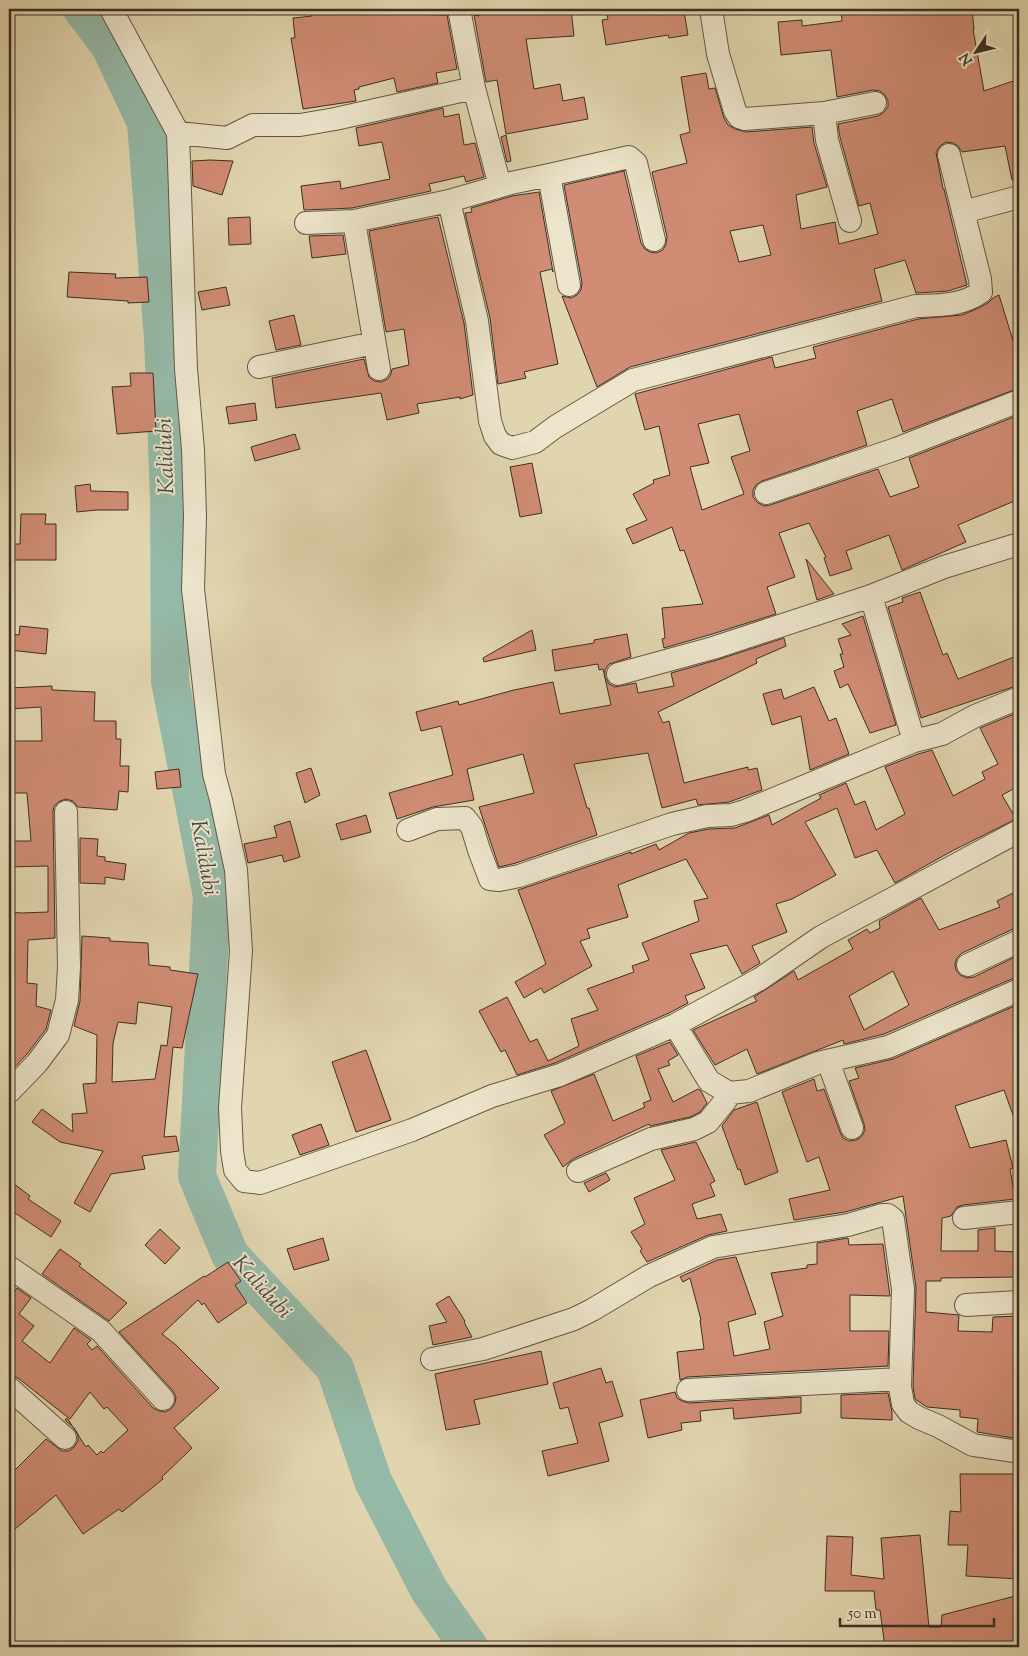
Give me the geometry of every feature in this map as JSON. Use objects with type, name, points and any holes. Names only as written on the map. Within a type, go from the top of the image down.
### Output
[{"type":"street","points":[[111,9],[178,133],[186,368],[193,450],[195,517],[193,589],[214,774],[236,870],[241,950],[230,1108],[235,1170],[244,1181],[260,1183],[412,1130],[492,1096],[560,1075],[675,1025],[760,980],[821,937],[1019,831]]},
{"type":"street","points":[[459,9],[474,88],[500,186]]},
{"type":"street","points":[[711,9],[718,54],[735,111],[739,117],[745,119],[824,113],[875,103]]},
{"type":"street","points":[[178,133],[227,138],[253,125],[300,125],[474,88]]},
{"type":"street","points":[[824,113],[827,140],[850,221]]},
{"type":"street","points":[[449,201],[477,321],[490,421],[495,436],[502,444],[512,448],[535,442],[555,427],[633,380],[916,306],[948,305],[972,299],[982,292],[980,279],[949,155]]},
{"type":"street","points":[[306,223],[354,221],[449,201],[500,186],[630,157],[636,163],[654,240]]},
{"type":"street","points":[[549,176],[569,285]]},
{"type":"street","points":[[963,212],[1019,196]]},
{"type":"street","points":[[354,221],[379,369]]},
{"type":"street","points":[[259,367],[374,343]]},
{"type":"street","points":[[766,493],[896,449],[1019,401]]},
{"type":"street","points":[[618,674],[712,648],[871,596],[944,567],[1019,544]]},
{"type":"street","points":[[871,596],[914,741]]},
{"type":"street","points":[[408,830],[437,819],[465,818],[472,827],[490,879],[499,880],[519,876],[672,824],[745,810],[914,741],[942,734],[974,716],[1019,698]]},
{"type":"street","points":[[9,1092],[37,1063],[58,1034],[67,1000],[69,967],[66,812]]},
{"type":"street","points":[[968,966],[1019,941]]},
{"type":"street","points":[[675,1025],[709,1081],[729,1093],[749,1091],[818,1063],[888,1047],[1019,990]]},
{"type":"street","points":[[828,1061],[852,1128]]},
{"type":"street","points":[[578,1171],[651,1139],[694,1129],[708,1122],[726,1100],[729,1093]]},
{"type":"street","points":[[964,1218],[1019,1212]]},
{"type":"street","points":[[432,1358],[483,1349],[574,1319],[649,1276],[713,1247],[848,1225],[888,1215],[893,1218],[903,1289],[900,1379],[903,1404],[909,1412],[973,1445],[1019,1452]]},
{"type":"street","points":[[9,1267],[101,1331],[163,1399]]},
{"type":"street","points":[[966,1305],[1019,1302]]},
{"type":"street","points":[[688,1390],[900,1379]]},
{"type":"street","points":[[9,1388],[65,1438]]},
{"type":"building","points":[[311,9],[403,9],[404,14],[447,15],[457,69],[436,73],[438,83],[397,92],[394,78],[354,90],[356,101],[303,109],[291,38],[295,38],[293,18],[312,16]]},
{"type":"building","points":[[506,9],[571,9],[574,36],[526,39],[534,89],[560,84],[563,101],[584,97],[588,119],[506,134],[497,80],[486,82],[474,15],[479,16],[479,12]]},
{"type":"building","points":[[657,9],[658,15],[684,11],[688,35],[669,38],[668,35],[606,45],[602,20],[608,19],[606,11]]},
{"type":"building","points":[[841,9],[972,9],[973,29],[984,91],[1019,79],[1019,179],[1012,180],[1005,146],[962,152],[958,146],[946,142],[936,152],[943,189],[967,285],[948,291],[916,293],[905,260],[874,269],[882,301],[630,367],[597,387],[562,296],[571,298],[577,295],[581,290],[582,283],[564,185],[624,171],[641,243],[650,252],[656,253],[663,250],[667,237],[652,172],[687,163],[680,135],[690,132],[681,77],[706,73],[709,89],[715,88],[724,118],[728,125],[735,129],[746,132],[812,127],[814,143],[827,187],[796,195],[801,229],[835,222],[839,244],[878,234],[870,203],[859,206],[838,124],[878,116],[883,113],[888,107],[885,95],[880,91],[873,90],[837,97],[831,50],[781,55],[778,22],[802,20],[802,26],[842,21]],"holes":[[[763,225],[771,255],[739,262],[730,231]]]},
{"type":"building","points":[[443,108],[444,117],[459,114],[464,145],[475,143],[484,177],[466,182],[464,176],[429,184],[431,191],[352,208],[304,210],[301,186],[340,181],[341,189],[390,179],[382,142],[359,146],[356,128]]},
{"type":"building","points":[[506,135],[511,161],[507,162],[501,137]]},
{"type":"building","points":[[192,161],[233,161],[222,195],[193,186]]},
{"type":"building","points":[[539,192],[553,272],[552,269],[540,272],[558,364],[524,372],[526,378],[498,384],[490,318],[465,213],[472,212],[471,208],[512,196]]},
{"type":"building","points":[[250,217],[251,244],[229,245],[228,218]]},
{"type":"building","points":[[438,217],[464,323],[473,395],[460,399],[460,397],[417,404],[419,413],[387,420],[381,393],[276,408],[272,378],[364,359],[369,377],[374,381],[381,382],[388,379],[392,369],[409,365],[404,329],[386,332],[369,231]]},
{"type":"building","points":[[343,235],[346,254],[312,258],[309,236]]},
{"type":"building","points":[[69,272],[116,274],[115,278],[147,277],[149,302],[128,303],[128,301],[67,297]]},
{"type":"building","points":[[226,287],[230,305],[202,310],[198,292]]},
{"type":"building","points":[[999,295],[1019,360],[1019,388],[903,432],[892,399],[857,411],[867,445],[762,481],[753,490],[753,497],[764,506],[770,505],[878,469],[890,497],[919,487],[909,458],[1019,415],[1019,499],[958,525],[966,542],[902,570],[889,535],[846,551],[852,569],[830,576],[824,558],[826,557],[809,523],[779,533],[795,577],[767,587],[776,614],[664,648],[662,639],[665,638],[662,608],[703,604],[684,550],[680,551],[672,527],[633,544],[626,529],[647,520],[633,494],[654,483],[653,480],[670,475],[659,426],[645,430],[635,394],[772,357],[775,368],[816,358],[813,347],[918,319],[962,315],[979,308]],"holes":[[[739,414],[750,451],[731,457],[744,494],[702,510],[690,467],[709,463],[698,424]]]},
{"type":"building","points":[[294,315],[301,345],[276,350],[269,321]]},
{"type":"building","points":[[130,373],[153,373],[156,431],[117,434],[112,387],[131,386]]},
{"type":"building","points":[[255,403],[257,420],[229,424],[226,407]]},
{"type":"building","points":[[295,434],[300,449],[255,461],[251,447]]},
{"type":"building","points":[[532,463],[542,513],[520,517],[510,467]]},
{"type":"building","points":[[90,484],[91,491],[128,492],[128,510],[77,512],[75,486]]},
{"type":"building","points":[[21,514],[46,514],[45,524],[56,524],[56,560],[14,560],[14,544],[20,544]]},
{"type":"building","points":[[806,559],[834,594],[817,600]]},
{"type":"building","points":[[920,592],[943,655],[947,653],[958,679],[1019,655],[1019,685],[921,718],[888,607],[903,602],[902,598]]},
{"type":"building","points":[[863,616],[896,725],[870,733],[848,684],[840,688],[834,671],[844,667],[840,654],[843,654],[838,639],[851,635],[842,624]]},
{"type":"building","points":[[20,626],[48,629],[46,654],[9,650],[9,634],[19,635]]},
{"type":"building","points":[[532,630],[536,650],[484,662],[483,658]]},
{"type":"building","points":[[627,634],[631,657],[609,664],[605,670],[605,677],[609,684],[615,687],[636,683],[638,693],[674,686],[671,673],[784,638],[786,646],[756,659],[757,663],[658,712],[663,723],[669,721],[684,783],[748,767],[748,770],[757,768],[762,790],[729,802],[698,805],[696,799],[662,808],[648,753],[574,764],[597,835],[499,867],[479,807],[534,793],[523,754],[467,769],[474,800],[433,807],[397,819],[389,793],[453,775],[441,726],[421,731],[416,712],[458,701],[459,705],[553,682],[560,714],[611,705],[603,669],[599,670],[598,664],[555,671],[552,650],[594,643],[594,640]]},
{"type":"building","points":[[52,686],[52,690],[95,692],[94,721],[116,721],[116,739],[121,739],[120,766],[129,766],[128,792],[119,791],[117,810],[78,807],[73,801],[66,799],[54,806],[55,938],[28,940],[27,983],[37,984],[36,1006],[51,1010],[46,1029],[27,1054],[9,1073],[9,929],[11,912],[48,912],[48,866],[9,867],[9,844],[14,844],[14,841],[31,841],[27,793],[9,793],[9,741],[42,741],[41,707],[9,709],[9,688]]},
{"type":"building","points":[[814,687],[829,721],[836,718],[849,754],[810,770],[801,716],[772,725],[763,694],[781,689],[784,699]]},
{"type":"building","points":[[1019,712],[1019,786],[1002,795],[1016,819],[950,852],[895,883],[877,850],[855,858],[837,808],[805,822],[836,875],[792,899],[776,904],[787,932],[752,946],[760,963],[742,974],[727,945],[690,954],[705,988],[685,996],[688,1003],[669,1013],[555,1063],[517,1075],[505,1050],[501,1052],[479,1011],[507,997],[530,1042],[537,1039],[548,1061],[579,1046],[571,1019],[598,1010],[587,989],[634,972],[632,966],[649,960],[642,943],[699,921],[694,901],[708,898],[686,859],[618,885],[628,917],[587,929],[590,938],[580,941],[592,966],[544,993],[541,988],[524,998],[515,982],[546,964],[518,890],[631,852],[631,854],[656,844],[659,850],[689,833],[709,829],[735,828],[769,815],[772,825],[821,798],[819,795],[846,783],[855,805],[865,801],[876,830],[905,814],[885,767],[932,750],[953,796],[985,779],[982,772],[998,764],[980,728]]},
{"type":"building","points":[[311,768],[320,795],[305,803],[296,773]]},
{"type":"building","points":[[179,769],[181,787],[157,789],[155,772]]},
{"type":"building","points":[[366,815],[371,832],[341,840],[336,824]]},
{"type":"building","points":[[290,821],[300,857],[284,862],[282,855],[248,863],[244,844],[277,837],[274,826]]},
{"type":"building","points":[[80,838],[98,839],[97,856],[105,857],[105,861],[126,864],[124,880],[105,877],[105,884],[80,883]]},
{"type":"building","points":[[1019,890],[1019,928],[962,953],[957,958],[956,970],[960,975],[967,978],[974,977],[1019,955],[1019,977],[884,1034],[844,1044],[843,1040],[757,1074],[747,1049],[715,1065],[693,1030],[757,1001],[754,997],[794,971],[798,980],[853,949],[848,940],[867,929],[870,933],[880,928],[879,921],[921,898],[939,930],[1000,907],[997,901]],"holes":[[[893,971],[909,1005],[864,1030],[849,996]]]},
{"type":"building","points":[[82,936],[110,938],[110,941],[148,943],[149,965],[170,967],[170,970],[198,974],[182,1048],[173,1047],[164,1137],[176,1136],[179,1151],[142,1156],[145,1169],[111,1174],[90,1212],[74,1203],[103,1151],[60,1142],[32,1122],[42,1109],[73,1132],[72,1114],[87,1113],[83,1084],[96,1083],[97,1035],[74,1026],[80,1001]],"holes":[[[138,1002],[172,1007],[167,1046],[161,1045],[155,1079],[112,1082],[113,1043],[118,1022],[136,1024]]]},
{"type":"building","points":[[1019,1004],[1019,1125],[1017,1126],[1004,1090],[955,1106],[970,1148],[1006,1140],[1013,1168],[1010,1169],[1015,1199],[957,1207],[951,1216],[942,1218],[941,1251],[978,1251],[978,1230],[995,1228],[995,1251],[1019,1252],[1019,1277],[941,1278],[941,1281],[926,1281],[926,1312],[959,1315],[958,1331],[992,1332],[993,1317],[1019,1316],[1019,1439],[977,1432],[978,1419],[960,1417],[960,1410],[927,1407],[915,1399],[913,1386],[916,1287],[903,1196],[845,1212],[794,1220],[789,1199],[830,1190],[819,1157],[807,1162],[782,1092],[814,1079],[817,1091],[824,1089],[843,1138],[849,1141],[857,1140],[865,1130],[849,1081],[859,1078],[855,1068],[893,1059]]},
{"type":"building","points":[[670,1042],[678,1055],[668,1061],[670,1065],[658,1069],[673,1102],[698,1089],[701,1091],[707,1103],[700,1112],[690,1117],[650,1126],[649,1124],[573,1159],[563,1167],[544,1135],[565,1123],[551,1091],[594,1074],[613,1121],[645,1107],[643,1103],[651,1100],[636,1056]]},
{"type":"building","points":[[366,1050],[391,1120],[356,1132],[332,1062]]},
{"type":"building","points":[[757,1102],[778,1172],[745,1185],[722,1126],[734,1110]]},
{"type":"building","points":[[321,1124],[329,1145],[300,1155],[292,1135]]},
{"type":"building","points":[[696,1142],[715,1181],[710,1184],[715,1196],[692,1204],[697,1219],[721,1214],[727,1231],[708,1235],[647,1262],[640,1251],[642,1249],[631,1232],[645,1224],[634,1198],[675,1180],[661,1150]]},
{"type":"building","points":[[606,1173],[610,1180],[589,1192],[584,1183]]},
{"type":"building","points":[[9,1180],[30,1196],[28,1199],[61,1221],[51,1237],[9,1209]]},
{"type":"building","points":[[160,1229],[180,1248],[165,1264],[145,1245]]},
{"type":"building","points":[[323,1238],[329,1260],[294,1270],[287,1249]]},
{"type":"building","points":[[848,1238],[849,1245],[883,1244],[890,1296],[850,1295],[850,1331],[889,1331],[888,1366],[687,1377],[680,1380],[677,1352],[704,1349],[701,1320],[690,1278],[683,1282],[680,1277],[717,1260],[736,1257],[756,1314],[728,1322],[734,1356],[770,1349],[764,1322],[783,1316],[771,1273],[807,1268],[807,1265],[817,1264],[817,1243]]},
{"type":"building","points":[[60,1249],[127,1303],[109,1321],[42,1274]]},
{"type":"building","points":[[228,1262],[241,1281],[235,1285],[247,1303],[218,1323],[204,1303],[202,1305],[198,1300],[162,1334],[176,1345],[219,1388],[174,1428],[192,1448],[162,1477],[163,1479],[122,1512],[119,1509],[83,1534],[56,1495],[9,1534],[9,1476],[46,1439],[62,1451],[69,1451],[78,1441],[78,1435],[86,1447],[88,1445],[97,1455],[101,1451],[103,1453],[128,1430],[107,1407],[104,1409],[90,1392],[70,1419],[18,1378],[9,1375],[9,1300],[17,1288],[31,1298],[19,1314],[34,1326],[22,1341],[50,1363],[74,1328],[91,1340],[87,1344],[92,1350],[97,1346],[153,1408],[165,1412],[171,1409],[175,1403],[176,1397],[173,1391],[119,1332]]},
{"type":"building","points":[[449,1296],[465,1321],[472,1337],[433,1345],[429,1326],[447,1322],[436,1304]]},
{"type":"building","points":[[541,1351],[548,1384],[474,1400],[480,1424],[446,1430],[435,1374]]},
{"type":"building","points":[[601,1368],[606,1383],[612,1381],[623,1416],[599,1423],[609,1461],[548,1476],[542,1451],[578,1443],[568,1407],[560,1409],[553,1383]]},
{"type":"building","points":[[675,1392],[677,1398],[689,1403],[801,1397],[801,1413],[734,1419],[733,1408],[700,1411],[701,1421],[681,1423],[682,1430],[648,1438],[640,1400]]},
{"type":"building","points":[[888,1393],[892,1420],[841,1418],[841,1395]]},
{"type":"building","points":[[960,1474],[1019,1474],[1019,1579],[966,1576],[968,1545],[948,1545],[950,1511],[961,1512]]},
{"type":"building","points":[[920,1535],[929,1627],[941,1627],[942,1615],[1019,1595],[1019,1642],[997,1642],[975,1645],[975,1647],[959,1647],[959,1643],[927,1647],[885,1647],[880,1610],[876,1610],[874,1591],[825,1591],[827,1536],[853,1537],[851,1575],[884,1579],[881,1538]]},
{"type":"waterway","name":"Kalidubi","points":[[82,9],[110,46],[146,123],[163,338],[169,498],[170,681],[212,896],[197,1176],[230,1255],[335,1368],[373,1481],[429,1590],[469,1647]]}]
